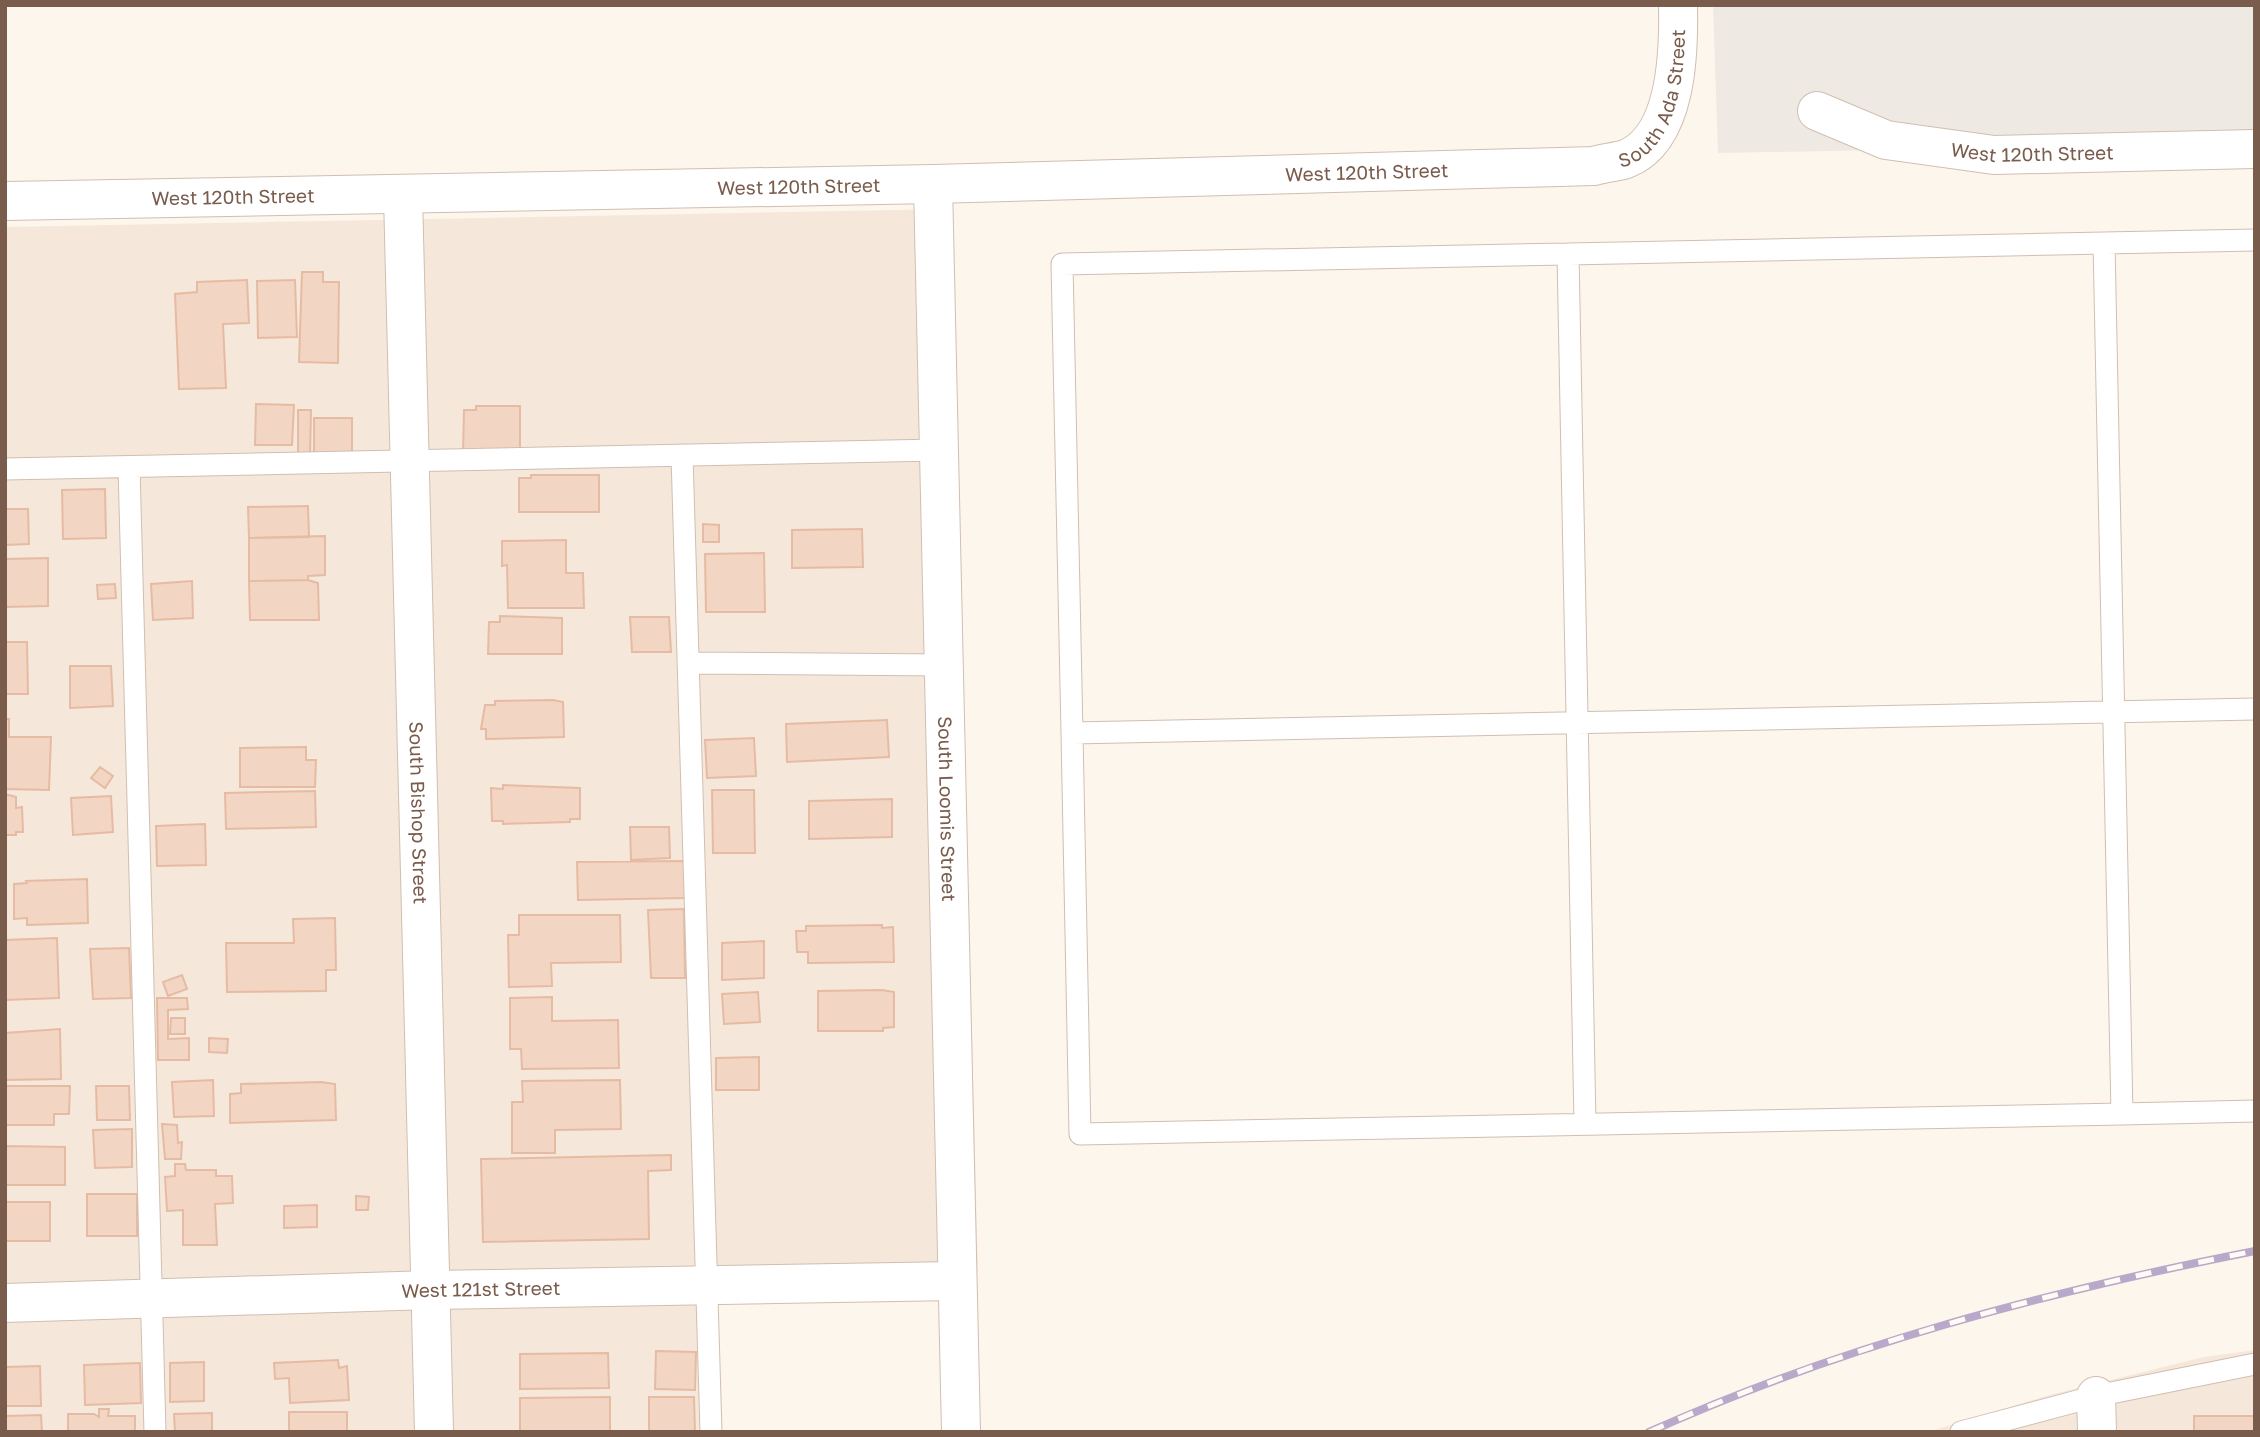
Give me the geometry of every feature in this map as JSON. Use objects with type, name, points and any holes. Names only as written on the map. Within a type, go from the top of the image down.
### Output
[{"type":"street","name":"South Ada Street","points":[[1594,166],[1627,158],[1649,143],[1663,118],[1673,89],[1677,63],[1678,5]]},
{"type":"street","name":"West 120th Street","points":[[1816,111],[1886,140],[1994,155],[2255,149]]},
{"type":"street","name":"West 120th Street","points":[[5,201],[933,184],[1594,166]]},
{"type":"street","name":"South Loomis Street","points":[[933,184],[961,1432]]},
{"type":"street","name":"South Bishop Street","points":[[403,195],[434,1432]]},
{"type":"street","name":"West 121st Street","points":[[5,1303],[431,1290],[956,1281]]},
{"type":"lane","points":[[2255,240],[1062,264],[1080,1135],[2255,1111]]},
{"type":"lane","points":[[2104,243],[2122,1114]]},
{"type":"lane","points":[[1568,254],[1585,1124]]},
{"type":"lane","points":[[5,469],[939,450]]},
{"type":"lane","points":[[682,454],[709,1285],[711,1432]]},
{"type":"lane","points":[[129,467],[155,1432]]},
{"type":"lane","points":[[689,663],[944,665]]},
{"type":"lane","points":[[1072,733],[2255,709]]},
{"type":"lane","points":[[1961,1432],[2096,1414],[2255,1364]]},
{"type":"shaded area","points":[[1713,5],[2255,5],[2255,143],[1718,153]]},
{"type":"shaded area","points":[[951,209],[978,1272],[715,1277],[721,1432],[5,1432],[5,227]]},
{"type":"shaded area","points":[[2255,1350],[2255,1432],[1928,1432],[2050,1395],[2204,1357]]},
{"type":"building","points":[[302,272],[323,272],[323,282],[339,282],[338,363],[299,362]]},
{"type":"building","points":[[247,280],[249,323],[223,324],[226,388],[179,389],[175,294],[197,292],[197,282]]},
{"type":"building","points":[[295,280],[297,337],[258,338],[257,281]]},
{"type":"building","points":[[256,404],[294,405],[292,445],[255,445]]},
{"type":"building","points":[[476,406],[520,406],[520,453],[463,453],[464,410],[476,410]]},
{"type":"building","points":[[298,410],[311,410],[310,456],[298,457]]},
{"type":"building","points":[[314,418],[352,418],[352,455],[314,456]]},
{"type":"building","points":[[531,475],[599,475],[599,512],[519,512],[519,478],[531,478]]},
{"type":"building","points":[[105,489],[106,538],[63,539],[62,490]]},
{"type":"building","points":[[308,506],[309,537],[249,538],[248,507]]},
{"type":"building","points":[[5,509],[28,509],[29,544],[5,545]]},
{"type":"building","points":[[703,524],[719,525],[719,542],[703,542]]},
{"type":"building","points":[[862,529],[863,567],[792,568],[792,530]]},
{"type":"building","points":[[325,536],[325,575],[308,576],[308,580],[249,581],[249,538]]},
{"type":"building","points":[[566,540],[566,573],[583,573],[584,608],[508,608],[507,565],[502,566],[502,541]]},
{"type":"building","points":[[764,553],[765,612],[706,612],[705,554]]},
{"type":"building","points":[[48,558],[48,606],[5,607],[5,559]]},
{"type":"building","points":[[308,580],[318,583],[319,620],[250,620],[249,581]]},
{"type":"building","points":[[192,581],[193,618],[153,620],[151,584]]},
{"type":"building","points":[[115,584],[116,598],[98,599],[97,585]]},
{"type":"building","points":[[500,616],[562,618],[562,654],[488,654],[489,622],[500,622]]},
{"type":"building","points":[[630,617],[669,617],[671,652],[632,652]]},
{"type":"building","points":[[5,642],[27,642],[28,694],[5,694]]},
{"type":"building","points":[[70,666],[111,666],[113,706],[70,708]]},
{"type":"building","points":[[495,701],[563,702],[564,737],[486,739],[486,729],[481,729],[485,705],[495,705]]},
{"type":"building","points":[[5,719],[9,719],[9,737],[51,737],[49,790],[5,789]]},
{"type":"building","points":[[887,720],[889,757],[787,762],[786,724]]},
{"type":"building","points":[[754,738],[756,776],[707,778],[705,740]]},
{"type":"building","points":[[306,747],[306,760],[316,760],[315,787],[240,787],[240,748]]},
{"type":"building","points":[[100,767],[113,776],[105,788],[91,778]]},
{"type":"building","points":[[503,785],[580,788],[580,819],[570,819],[570,822],[503,824],[503,821],[492,821],[491,788],[503,789]]},
{"type":"building","points":[[712,790],[754,790],[755,853],[713,853]]},
{"type":"building","points":[[315,791],[316,827],[226,829],[225,793]]},
{"type":"building","points":[[5,794],[16,797],[16,808],[22,807],[23,832],[16,832],[16,835],[5,835]]},
{"type":"building","points":[[111,796],[113,832],[73,835],[71,798]]},
{"type":"building","points":[[892,799],[892,837],[809,839],[809,801]]},
{"type":"building","points":[[205,824],[206,865],[157,866],[156,826]]},
{"type":"building","points":[[630,827],[669,827],[670,858],[631,860]]},
{"type":"building","points":[[685,861],[685,898],[578,900],[577,862]]},
{"type":"building","points":[[87,879],[88,923],[27,925],[27,918],[14,919],[14,884],[27,883],[26,881]]},
{"type":"building","points":[[684,909],[685,978],[651,978],[648,910]]},
{"type":"building","points":[[519,915],[620,915],[621,962],[551,963],[552,986],[509,987],[508,935],[519,935]]},
{"type":"building","points":[[335,918],[336,970],[326,970],[326,991],[227,992],[226,943],[294,943],[293,919]]},
{"type":"building","points":[[882,925],[882,928],[893,927],[894,962],[808,963],[808,952],[797,952],[796,931],[806,931],[806,926]]},
{"type":"building","points":[[57,938],[59,998],[5,1000],[5,940]]},
{"type":"building","points":[[764,941],[764,978],[722,980],[722,943]]},
{"type":"building","points":[[129,948],[131,998],[93,999],[90,949]]},
{"type":"building","points":[[182,975],[187,989],[168,996],[163,982]]},
{"type":"building","points":[[818,991],[894,992],[894,1027],[883,1028],[883,1031],[818,1031]]},
{"type":"building","points":[[758,992],[760,1022],[724,1024],[722,994]]},
{"type":"building","points":[[552,997],[552,1021],[618,1020],[619,1068],[522,1069],[521,1049],[510,1049],[510,998]]},
{"type":"building","points":[[157,998],[187,998],[188,1009],[168,1010],[168,1039],[189,1038],[189,1060],[158,1060]]},
{"type":"building","points":[[171,1018],[185,1018],[185,1034],[170,1034]]},
{"type":"building","points":[[60,1029],[61,1079],[5,1080],[5,1033]]},
{"type":"building","points":[[209,1038],[228,1039],[227,1053],[209,1052]]},
{"type":"building","points":[[759,1057],[759,1090],[716,1090],[716,1058]]},
{"type":"building","points":[[213,1080],[214,1116],[174,1117],[172,1082]]},
{"type":"building","points":[[620,1080],[621,1129],[555,1130],[555,1153],[512,1153],[512,1102],[523,1102],[522,1081]]},
{"type":"building","points":[[241,1084],[335,1084],[336,1120],[230,1123],[230,1094],[241,1093]]},
{"type":"building","points":[[5,1086],[70,1086],[69,1114],[54,1114],[54,1125],[5,1125]]},
{"type":"building","points":[[96,1086],[129,1086],[130,1120],[97,1120]]},
{"type":"building","points":[[162,1124],[177,1125],[178,1143],[182,1142],[181,1159],[165,1159]]},
{"type":"building","points":[[132,1129],[132,1167],[95,1168],[93,1130]]},
{"type":"building","points":[[5,1146],[65,1147],[65,1185],[5,1185]]},
{"type":"building","points":[[671,1155],[671,1170],[648,1171],[649,1239],[483,1242],[481,1159]]},
{"type":"building","points":[[175,1164],[185,1164],[186,1170],[216,1170],[216,1176],[232,1176],[233,1203],[215,1204],[217,1245],[183,1245],[183,1210],[167,1211],[165,1177],[175,1176]]},
{"type":"building","points":[[87,1194],[137,1194],[137,1236],[87,1236]]},
{"type":"building","points":[[356,1196],[369,1197],[368,1210],[356,1210]]},
{"type":"building","points":[[5,1202],[50,1202],[50,1241],[5,1241]]},
{"type":"building","points":[[317,1205],[317,1227],[284,1228],[284,1206]]},
{"type":"building","points":[[656,1351],[696,1352],[695,1390],[655,1389]]},
{"type":"building","points":[[608,1353],[609,1388],[520,1389],[520,1354]]},
{"type":"building","points":[[338,1360],[339,1368],[347,1366],[349,1400],[290,1403],[289,1378],[275,1379],[274,1363]]},
{"type":"building","points":[[204,1362],[204,1401],[170,1402],[170,1363]]},
{"type":"building","points":[[140,1363],[141,1403],[85,1405],[84,1365]]},
{"type":"building","points":[[40,1366],[41,1406],[5,1406],[5,1367]]},
{"type":"building","points":[[610,1397],[610,1432],[520,1432],[520,1398]]},
{"type":"building","points":[[649,1397],[694,1397],[695,1432],[649,1432]]},
{"type":"building","points":[[99,1409],[109,1409],[108,1416],[135,1416],[135,1432],[68,1432],[68,1414],[94,1414],[99,1417]]},
{"type":"building","points":[[289,1412],[347,1412],[347,1432],[289,1432]]},
{"type":"building","points":[[212,1413],[212,1432],[175,1432],[174,1414]]},
{"type":"building","points":[[41,1415],[42,1432],[5,1432],[5,1416]]},
{"type":"building","points":[[2194,1416],[2255,1416],[2255,1432],[2194,1432]]},
{"type":"railway","points":[[1649,1432],[1796,1373],[1946,1324],[2099,1284],[2255,1251]]}]
